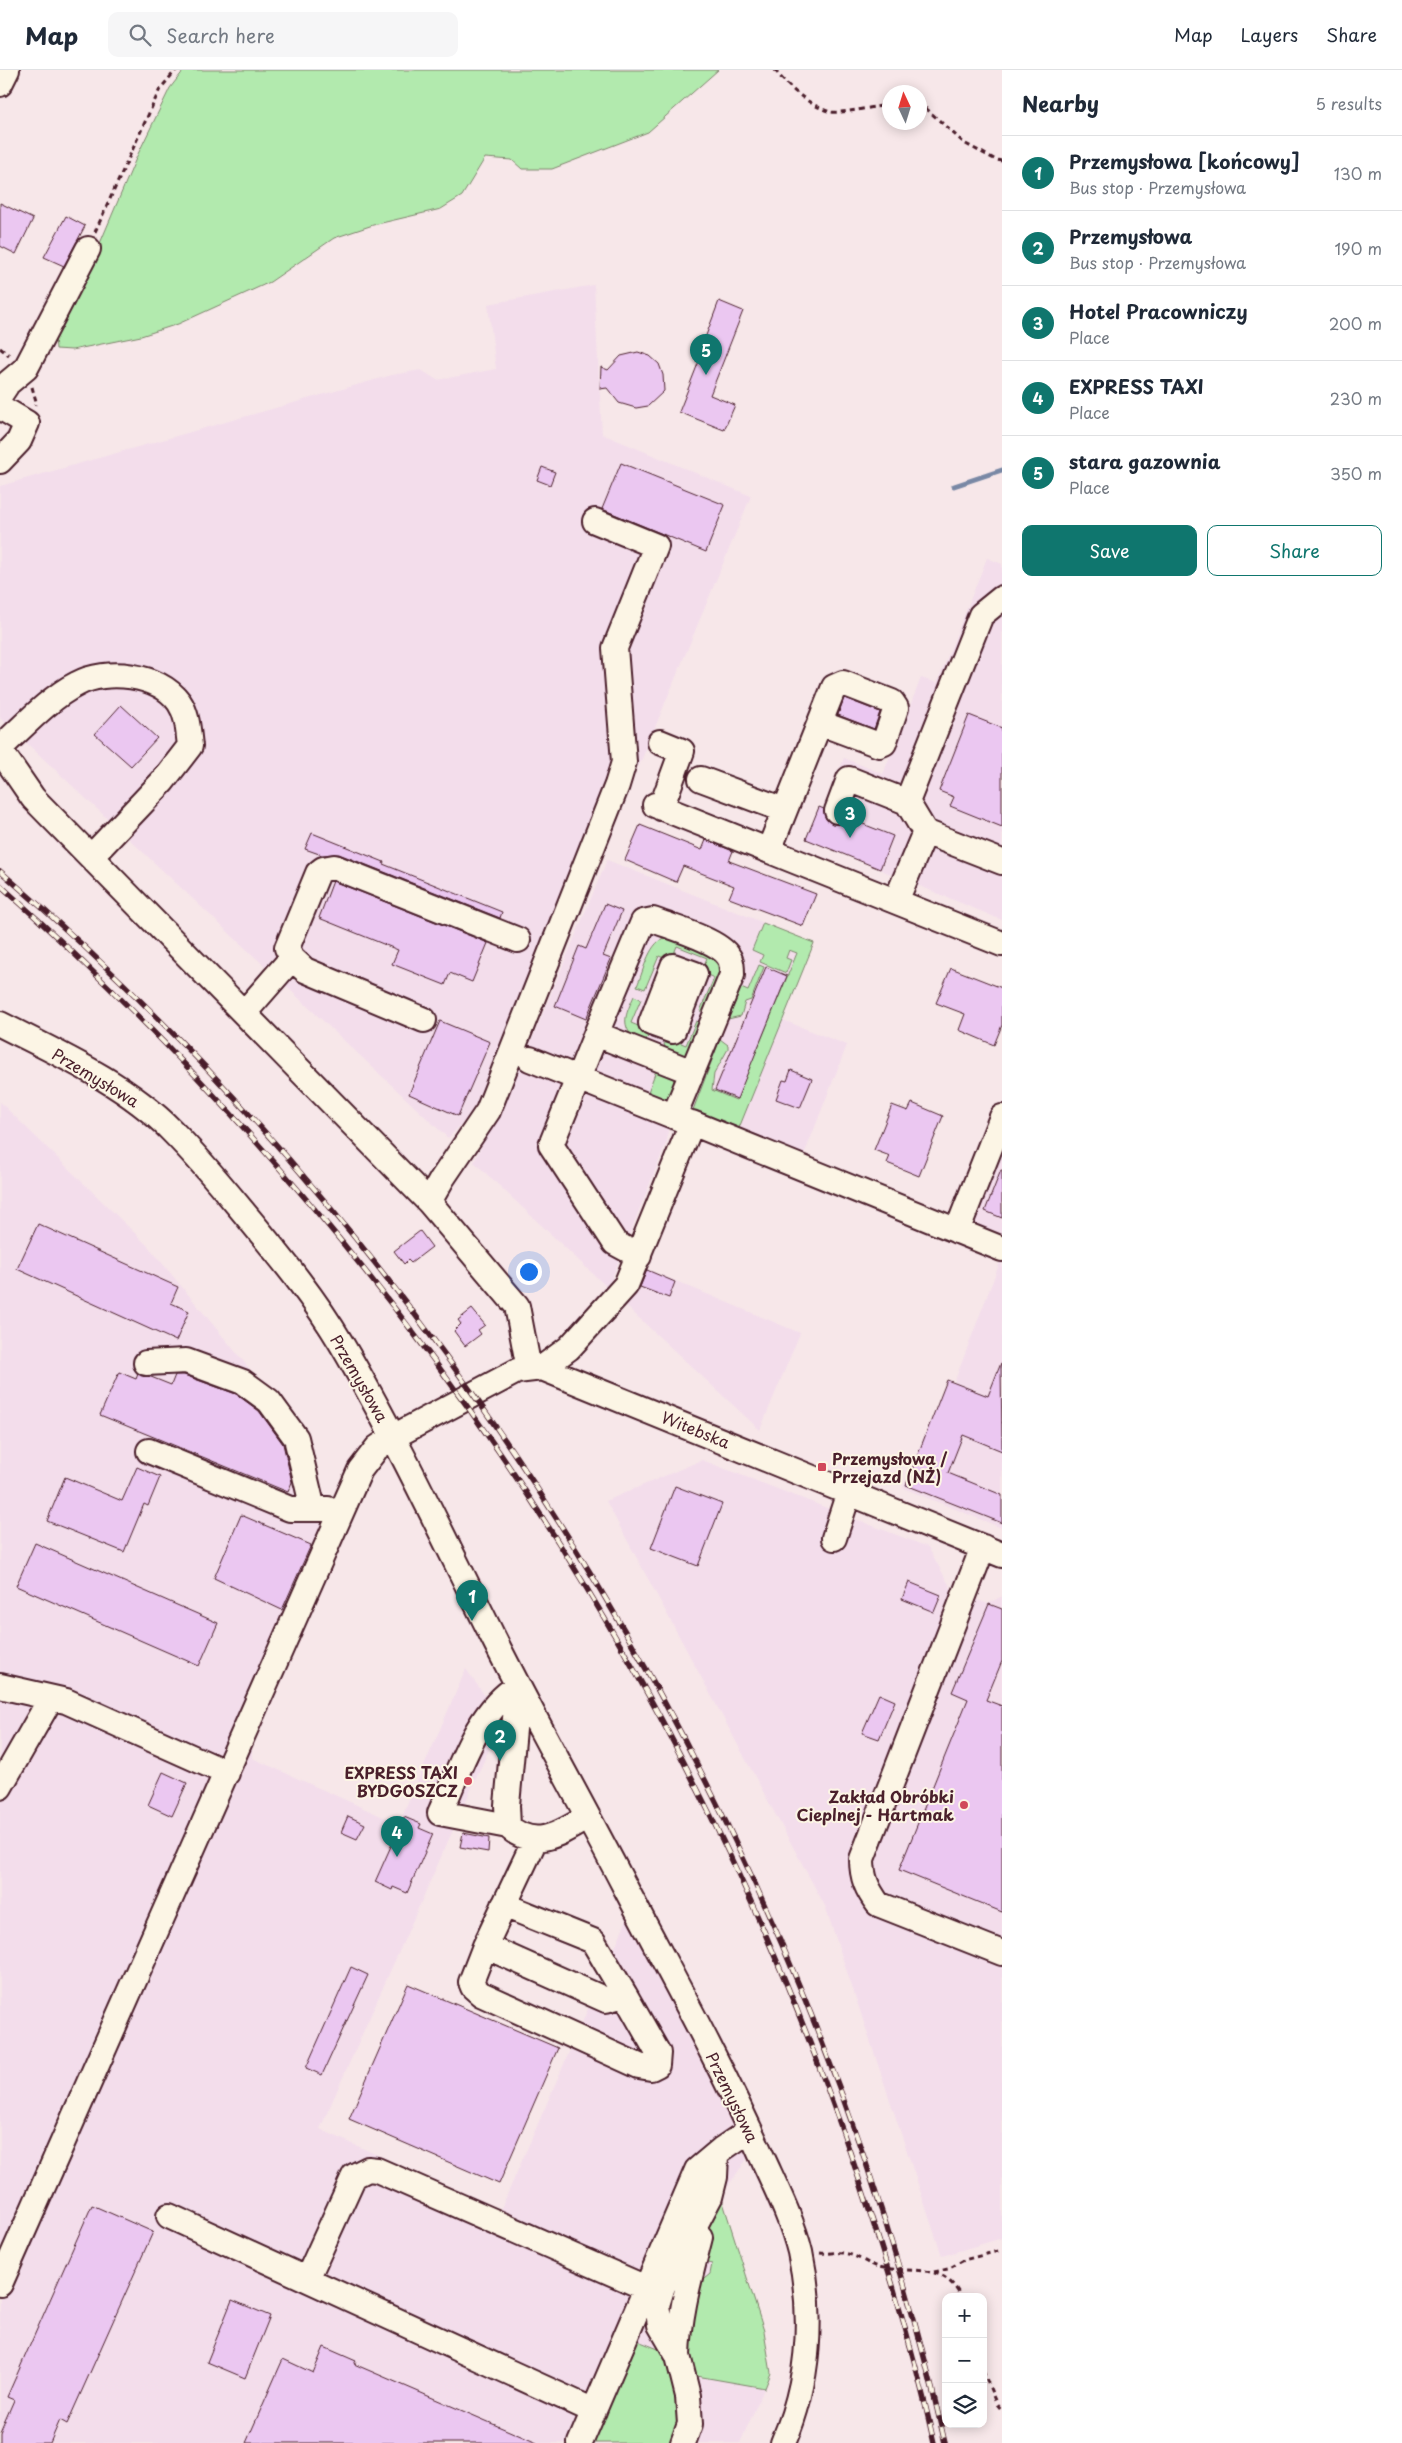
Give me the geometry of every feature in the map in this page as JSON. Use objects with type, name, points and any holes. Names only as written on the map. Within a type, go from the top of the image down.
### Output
[{"type":"street","points":[[0,84],[7,70]]},
{"type":"street","points":[[0,395],[8,383],[26,368],[88,249]]},
{"type":"street","points":[[0,407],[27,423],[19,441],[0,461]]},
{"type":"street","points":[[429,1202],[442,1179],[488,1111],[596,839],[624,762],[616,648],[656,546],[594,521]]},
{"type":"street","points":[[907,802],[981,615],[1002,598]]},
{"type":"street","points":[[91,857],[163,781],[190,746],[187,718],[178,701],[155,682],[135,677],[98,676],[76,684],[40,711],[0,749],[33,798],[429,1202],[517,1306],[535,1369]]},
{"type":"street","points":[[769,850],[820,723]]},
{"type":"street","points":[[660,742],[682,751],[658,806],[1002,944]]},
{"type":"street","points":[[701,779],[784,810]]},
{"type":"street","points":[[837,811],[849,779],[907,802],[925,832],[1002,862]]},
{"type":"street","points":[[896,900],[925,832]]},
{"type":"street","points":[[424,1020],[305,970],[292,958],[287,948],[318,873],[328,867],[334,867],[518,940]]},
{"type":"street","points":[[0,2282],[366,1460],[393,1437],[517,1371],[535,1369],[569,1348],[626,1285],[639,1256],[683,1120],[692,1072],[732,975],[729,957],[718,946],[653,920],[643,922],[551,1145],[615,1243],[639,1256]]},
{"type":"street","points":[[244,1014],[292,958]]},
{"type":"street","name":"Przemysłowa","points":[[0,1024],[97,1074],[149,1109],[172,1130],[235,1202],[310,1296],[340,1342],[393,1437],[518,1686],[750,2130],[789,2219],[801,2257],[807,2315],[806,2360],[793,2419],[782,2443]]},
{"type":"street","points":[[650,1055],[662,1027]]},
{"type":"street","points":[[596,1034],[692,1072]]},
{"type":"street","points":[[530,1059],[1002,1249]]},
{"type":"street","points":[[957,1231],[1002,1117]]},
{"type":"street","points":[[146,1363],[186,1361],[243,1382],[269,1401],[296,1438],[313,1509]]},
{"type":"street","name":"Witebska","points":[[535,1369],[849,1492],[993,1551]]},
{"type":"street","points":[[148,1451],[290,1509],[345,1507]]},
{"type":"street","points":[[834,1538],[849,1492]]},
{"type":"street","points":[[993,1551],[862,1859],[862,1874],[867,1888],[878,1904],[1002,1953]]},
{"type":"street","points":[[0,1686],[66,1702],[227,1773]]},
{"type":"street","points":[[508,1826],[507,1805],[518,1686]]},
{"type":"street","points":[[518,1686],[506,1693],[483,1720],[440,1813],[508,1826],[515,1833],[535,1840],[546,1839],[559,1834],[588,1817]]},
{"type":"street","points":[[0,1787],[51,1698]]},
{"type":"street","points":[[504,1905],[593,1941],[658,2053],[657,2064],[651,2068],[638,2066],[481,1994],[473,1987],[471,1982],[485,1946],[504,1905],[535,1840]]},
{"type":"street","points":[[485,1946],[606,2000],[624,1995]]},
{"type":"street","points":[[580,2443],[697,2170],[750,2130]]},
{"type":"street","points":[[683,2443],[690,2424],[690,2412],[678,2356],[660,2325],[656,2305],[663,2286],[710,2197],[715,2177],[716,2154]]},
{"type":"street","points":[[307,2280],[354,2176],[368,2169],[377,2170],[646,2288]]},
{"type":"street","points":[[169,2216],[594,2411]]},
{"type":"path","points":[[88,249],[160,89],[176,70]]},
{"type":"path","points":[[775,70],[786,84],[806,99],[832,112],[882,106]]},
{"type":"path","points":[[927,109],[964,143],[996,160],[1002,161]]},
{"type":"path","points":[[26,368],[36,401],[27,423]]},
{"type":"path","points":[[801,2257],[817,2252],[843,2253],[878,2267],[933,2272],[948,2269],[964,2260],[1002,2250]]},
{"type":"path","points":[[933,2272],[946,2278],[956,2287],[959,2293]]},
{"type":"path","points":[[987,2381],[996,2403],[1002,2410]]},
{"type":"shaded area","points":[[594,285],[602,434],[751,496],[639,766],[614,760],[471,1115],[448,1138],[0,718],[0,486],[392,375],[421,370],[437,380],[496,369],[488,304]]},
{"type":"shaded area","points":[[987,558],[1002,564],[1002,920],[806,839],[819,807],[824,808],[844,758],[883,774],[921,678],[937,683]]},
{"type":"shaded area","points":[[607,860],[814,943],[783,1020],[847,1045],[804,1155],[665,1099],[656,1121],[668,1129],[667,1141],[608,1288],[474,1162],[530,1044]]},
{"type":"shaded area","points":[[0,1102],[148,1246],[302,1432],[327,1525],[251,1696],[252,1758],[399,1824],[466,1669],[502,1720],[320,2129],[500,2211],[628,1917],[741,2136],[747,2159],[721,2196],[771,2373],[740,2443],[0,2443]]},
{"type":"shaded area","points":[[1002,1144],[1002,1237],[970,1224]]},
{"type":"shaded area","points":[[1000,1262],[1002,1262],[1002,1528],[903,1488],[947,1380],[954,1383]]},
{"type":"shaded area","points":[[647,1269],[800,1333],[760,1430],[626,1306],[639,1289]]},
{"type":"shaded area","points":[[702,1460],[928,1547],[952,1590],[988,1604],[1002,1596],[1002,2238],[942,2256],[825,1906],[606,1501]]},
{"type":"green space","points":[[184,70],[718,70],[648,132],[552,169],[522,169],[512,160],[485,158],[462,196],[441,209],[373,225],[334,238],[270,282],[178,324],[141,336],[72,350],[56,349],[55,338],[76,300],[137,156],[170,88]]},
{"type":"green space","points":[[763,923],[814,943],[739,1128],[693,1110],[720,1039],[728,1045],[728,1049],[714,1074],[712,1090],[736,1100],[797,953],[789,950],[786,958],[791,960],[786,973],[760,962],[763,955],[752,950]]},
{"type":"green space","points":[[669,936],[714,952],[724,964],[708,1014],[700,1011],[714,978],[701,972],[707,958],[677,946],[671,961],[659,956],[645,989],[637,986],[652,949],[662,939]]},
{"type":"green space","points":[[759,965],[764,967],[751,1000],[745,1002],[741,1016],[728,1019],[741,988],[748,991]]},
{"type":"green space","points":[[634,996],[641,999],[631,1023],[648,1030],[649,1036],[645,1040],[633,1037],[627,1027],[626,1017]]},
{"type":"green space","points":[[696,1021],[704,1024],[687,1058],[666,1050],[664,1044],[666,1040],[671,1039],[686,1045]]},
{"type":"green space","points":[[657,1068],[673,1076],[675,1085],[671,1101],[648,1092]]},
{"type":"green space","points":[[721,2196],[764,2331],[771,2373],[765,2388],[691,2375],[686,2348],[693,2288],[710,2274],[712,2264],[703,2262],[705,2236],[710,2219]]},
{"type":"green space","points":[[638,2341],[666,2352],[683,2411],[674,2443],[592,2443]]},
{"type":"building","points":[[0,203],[33,219],[16,254],[0,246]]},
{"type":"building","points":[[66,216],[85,226],[64,266],[44,257]]},
{"type":"building","points":[[719,301],[743,311],[710,395],[735,405],[724,430],[679,412],[701,356],[696,362]]},
{"type":"building","points":[[638,352],[650,356],[659,364],[663,375],[664,391],[648,406],[636,408],[619,403],[607,388],[600,389],[601,367],[608,370],[621,356]]},
{"type":"building","points":[[621,463],[725,505],[706,552],[602,509]]},
{"type":"building","points":[[542,467],[555,472],[550,485],[537,480]]},
{"type":"building","points":[[844,698],[880,712],[874,729],[838,715]]},
{"type":"building","points":[[121,705],[157,738],[131,766],[95,734]]},
{"type":"building","points":[[969,715],[1002,728],[1002,827],[950,806],[954,797],[939,791]]},
{"type":"building","points":[[819,807],[824,809],[826,819],[832,824],[840,824],[848,818],[893,836],[880,869],[806,839]]},
{"type":"building","points":[[640,825],[702,850],[706,840],[733,851],[729,861],[816,894],[803,926],[729,898],[734,886],[683,866],[676,882],[625,860]]},
{"type":"building","points":[[312,833],[502,912],[500,918],[339,854],[322,855],[305,849]]},
{"type":"building","points":[[333,881],[488,943],[472,982],[450,973],[445,985],[392,964],[398,950],[319,918]]},
{"type":"building","points":[[605,904],[622,911],[603,956],[611,959],[586,1019],[555,1006],[579,946],[586,949]]},
{"type":"building","points":[[766,967],[787,976],[737,1099],[715,1090]]},
{"type":"building","points":[[951,968],[1002,988],[1002,1025],[994,1045],[959,1030],[965,1014],[936,1003]]},
{"type":"building","points":[[440,1021],[490,1042],[458,1116],[409,1094]]},
{"type":"building","points":[[791,1070],[812,1079],[800,1108],[776,1099],[783,1080],[787,1081]]},
{"type":"building","points":[[912,1103],[943,1116],[919,1176],[887,1163],[890,1156],[874,1150],[892,1105],[908,1111]]},
{"type":"building","points":[[1002,1170],[1002,1218],[985,1211]]},
{"type":"building","points":[[38,1224],[178,1287],[171,1303],[189,1311],[176,1341],[17,1269]]},
{"type":"building","points":[[420,1231],[432,1247],[411,1263],[408,1260],[404,1264],[394,1251]]},
{"type":"building","points":[[647,1270],[675,1282],[669,1298],[640,1287]]},
{"type":"building","points":[[472,1309],[485,1325],[478,1330],[481,1334],[465,1346],[454,1331],[461,1324],[458,1320]]},
{"type":"building","points":[[1001,1363],[1002,1451],[963,1435],[948,1473],[1002,1495],[1002,1523],[906,1485],[947,1380],[988,1396]]},
{"type":"building","points":[[119,1372],[136,1379],[138,1374],[151,1377],[171,1385],[175,1375],[184,1375],[236,1394],[259,1411],[283,1444],[292,1482],[288,1492],[100,1415]]},
{"type":"building","points":[[137,1467],[160,1477],[148,1506],[144,1504],[124,1552],[47,1521],[65,1477],[122,1501]]},
{"type":"building","points":[[675,1486],[722,1504],[698,1566],[651,1548]]},
{"type":"building","points":[[241,1515],[311,1545],[282,1610],[214,1578]]},
{"type":"building","points":[[35,1543],[218,1623],[199,1666],[16,1586]]},
{"type":"building","points":[[909,1582],[941,1595],[934,1612],[902,1599]]},
{"type":"building","name":"Zakład Obróbki Cieplnej - Hartmak","points":[[989,1604],[1002,1609],[1002,1661],[986,1700],[1002,1706],[1002,1912],[899,1870],[968,1699],[952,1692]]},
{"type":"building","points":[[879,1694],[895,1701],[879,1739],[862,1733]]},
{"type":"building","points":[[163,1772],[187,1783],[172,1816],[148,1805]]},
{"type":"building","points":[[348,1816],[365,1824],[357,1839],[341,1832]]},
{"type":"building","points":[[404,1817],[421,1824],[419,1828],[433,1834],[407,1893],[393,1887],[392,1890],[375,1882]]},
{"type":"building","points":[[463,1833],[489,1838],[488,1852],[460,1847]]},
{"type":"building","points":[[351,1967],[368,1975],[322,2075],[306,2068]]},
{"type":"building","points":[[408,1984],[558,2048],[499,2184],[349,2119]]},
{"type":"building","points":[[92,2205],[153,2232],[67,2424],[60,2420],[50,2443],[0,2443],[0,2432],[14,2400],[7,2397]]},
{"type":"building","points":[[232,2300],[270,2316],[245,2378],[207,2362]]},
{"type":"building","points":[[324,2347],[356,2361],[354,2364],[537,2443],[246,2443],[283,2359],[313,2373]]},
{"type":"waterway","points":[[954,486],[1002,470]]},
{"type":"railway","points":[[0,871],[169,1029],[325,1201],[468,1386],[596,1583],[709,1788],[806,2001],[885,2220],[945,2443]]},
{"type":"railway","points":[[0,885],[139,1017],[269,1156],[390,1302],[501,1455],[602,1614],[693,1780],[773,1953],[843,2132],[869,2209],[915,2364],[934,2443]]},
{"type":"place","name":"stara gazownia","points":[[706,375]]},
{"type":"place","name":"Hotel Pracowniczy","points":[[850,838]]},
{"type":"place","name":"Przemysłowa / Przejazd (NŻ)","points":[[822,1467]]},
{"type":"place","name":"Przemysłowa [końcowy]","points":[[472,1621]]},
{"type":"place","name":"Przemysłowa","points":[[500,1761]]},
{"type":"place","name":"EXPRESS TAXI BYDGOSZCZ","points":[[468,1781]]},
{"type":"place","name":"Zakład Obróbki Cieplnej - Hartmak","points":[[964,1805]]},
{"type":"place","name":"EXPRESS TAXI","points":[[397,1857]]}]
